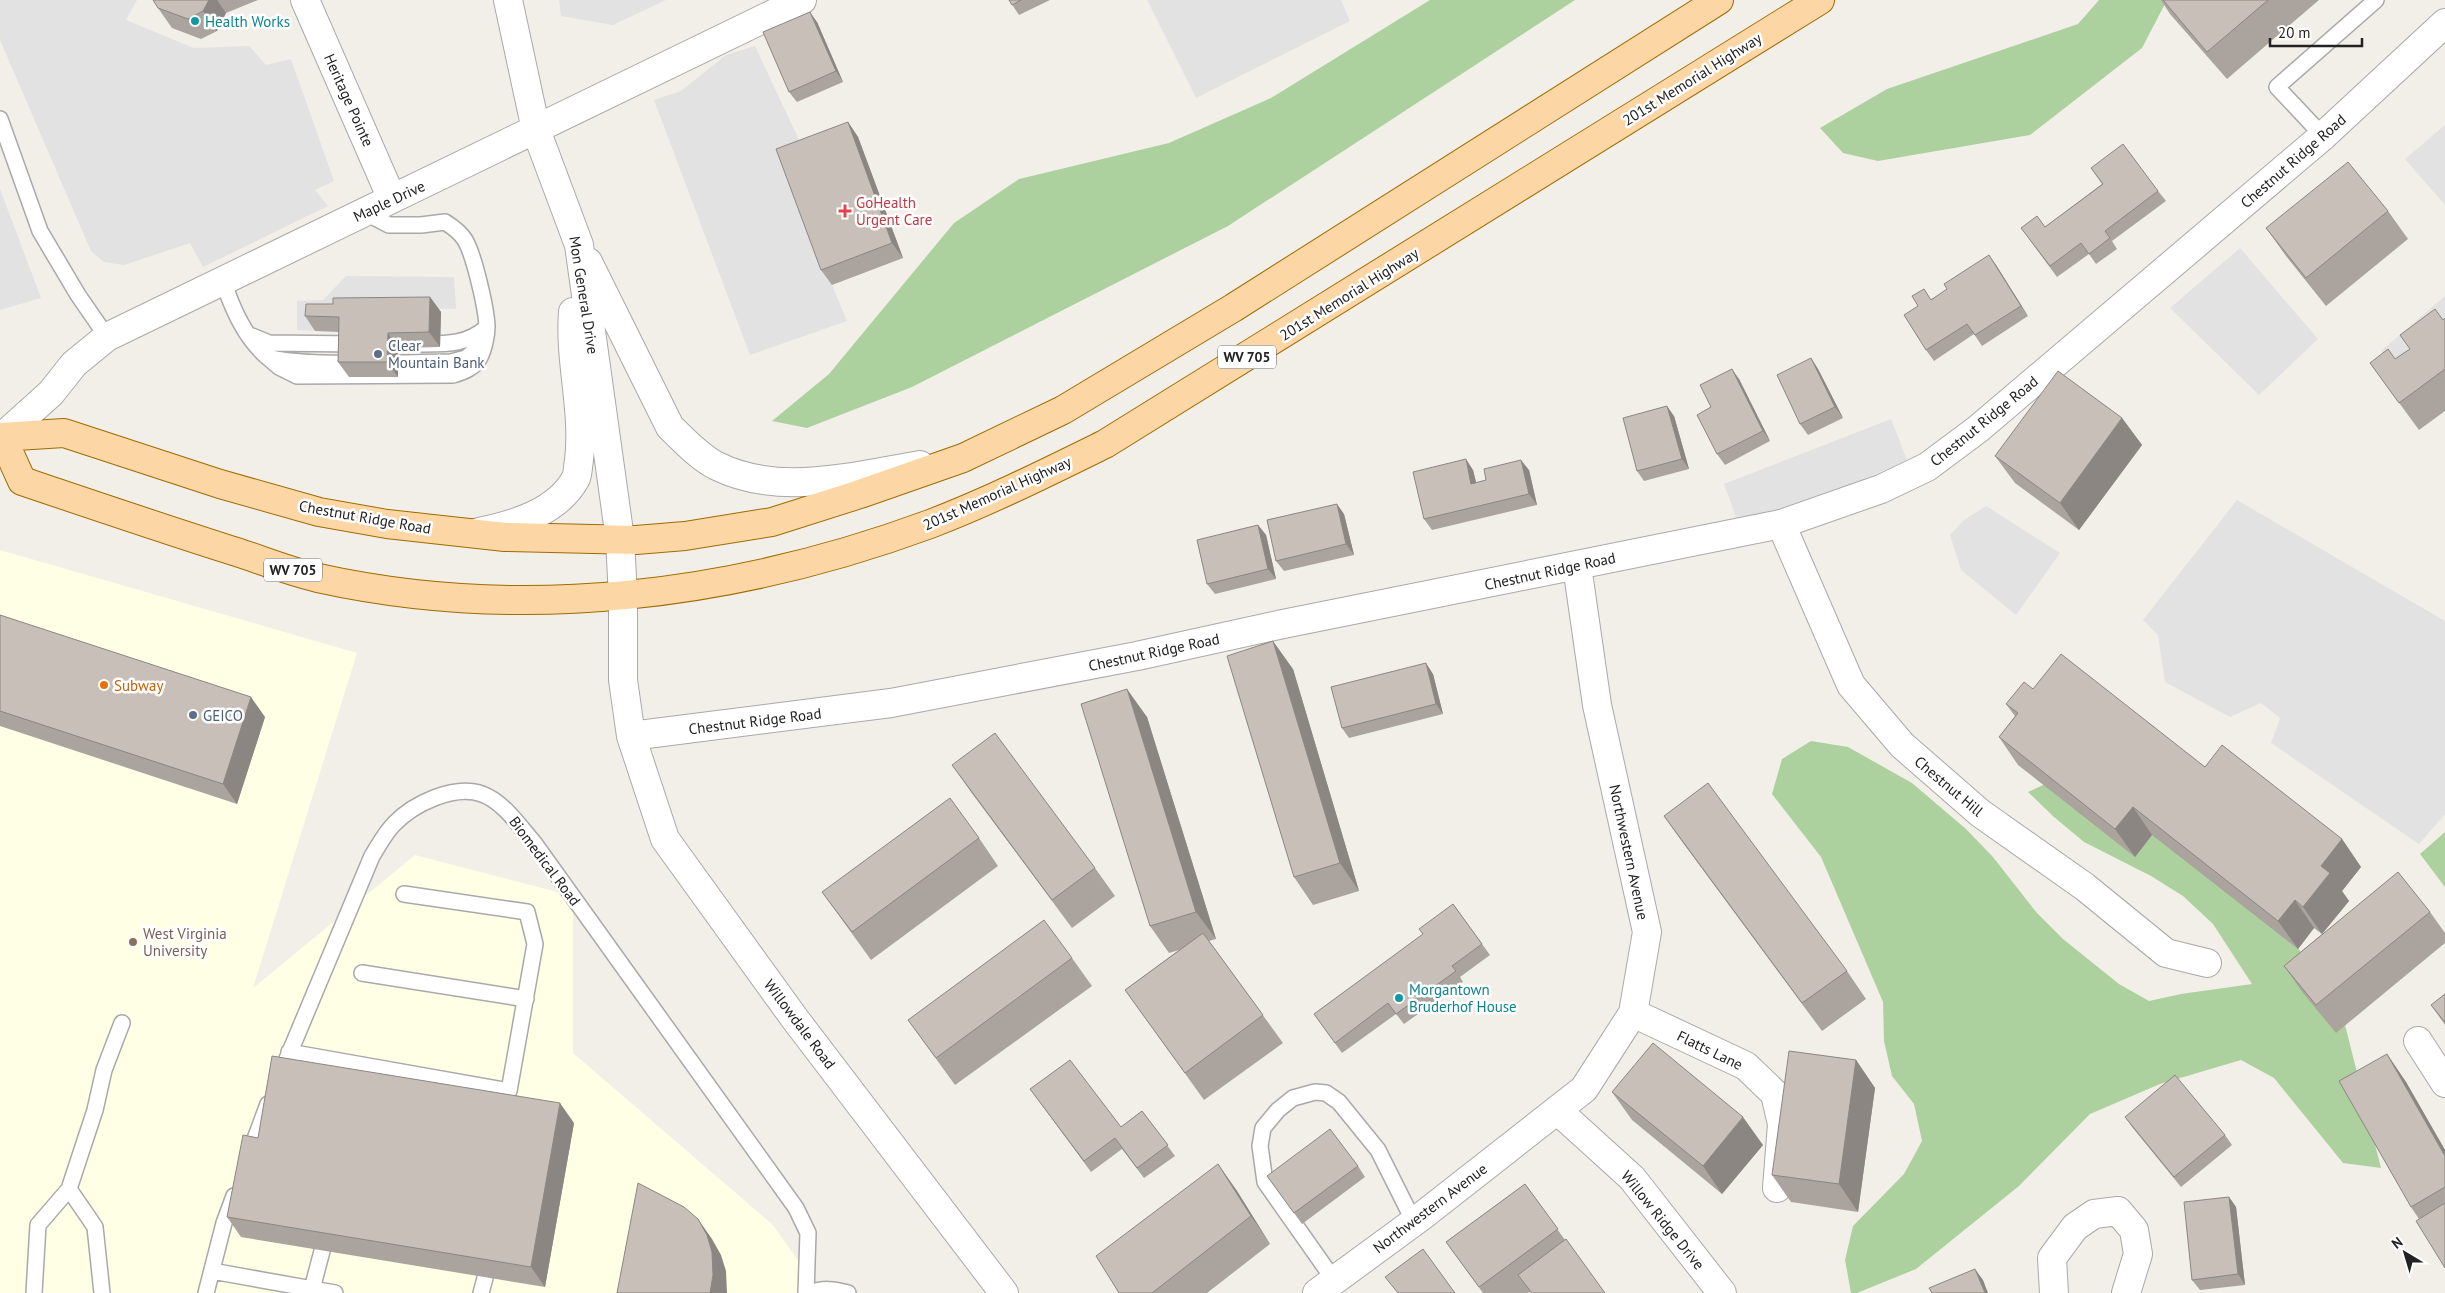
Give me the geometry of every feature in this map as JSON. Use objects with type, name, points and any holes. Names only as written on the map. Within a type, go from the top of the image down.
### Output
[{"type":"main road","points":[[620,539],[636,540],[685,536],[772,522],[963,458],[1063,410],[1233,308],[1719,0]]},
{"type":"main road","name":"201st Memorial Highway","points":[[623,597],[743,578],[828,557],[930,524],[1025,483],[1105,444],[1820,0]]},
{"type":"main road","name":"Chestnut Ridge Road","points":[[1,439],[64,433],[220,484],[320,512],[387,524],[505,537],[620,539]]},
{"type":"main road","name":"WV 705","points":[[1,439],[22,480],[317,578],[443,598],[536,601],[623,597]]},
{"type":"street","name":"Heritage Pointe","points":[[305,0],[392,199]]},
{"type":"street","name":"Mon General Drive","points":[[508,0],[536,130],[579,245],[620,539]]},
{"type":"street","name":"Maple Drive","points":[[1,439],[52,393],[74,364],[107,337],[802,0]]},
{"type":"street","name":"Chestnut Ridge Road","points":[[631,736],[891,703],[1136,656],[1283,624],[1781,524],[1881,489],[1927,467],[1978,429],[2323,136],[2445,23]]},
{"type":"street","points":[[579,245],[670,427],[689,446],[716,466],[754,479],[806,483],[963,458]]},
{"type":"street","points":[[472,534],[509,526],[541,511],[563,496],[577,477],[581,442],[572,320],[579,245]]},
{"type":"street","name":"Chestnut Hill","points":[[1781,524],[1851,685],[1902,745],[1980,813],[2085,887],[2166,953],[2207,963]]},
{"type":"street","points":[[620,539],[624,680],[631,736]]},
{"type":"street","name":"Northwestern Avenue","points":[[1325,1287],[1414,1222],[1584,1089],[1634,1013],[1647,932],[1597,705],[1577,566]]},
{"type":"street","name":"Willowdale Road","points":[[631,736],[665,840],[795,1019],[1004,1293]]},
{"type":"street","name":"Flatts Lane","points":[[1634,1013],[1746,1066],[1775,1094],[1782,1124],[1776,1188]]},
{"type":"street","points":[[2418,1041],[2445,1083]]},
{"type":"street","name":"Willow Ridge Drive","points":[[1557,1110],[1632,1178],[1722,1293]]},
{"type":"street","points":[[2054,1293],[2052,1258],[2076,1227],[2094,1214],[2118,1211],[2134,1230],[2138,1254],[2126,1293]]},
{"type":"lane","points":[[2323,136],[2278,87],[2376,0]]},
{"type":"lane","points":[[0,119],[40,231],[78,295],[107,337]]},
{"type":"lane","points":[[223,281],[233,310],[266,355],[296,362],[451,362],[476,351],[486,334],[484,307],[466,242],[456,229],[445,222],[421,225],[389,225],[364,212]]},
{"type":"lane","points":[[402,344],[450,344],[468,341],[486,334]]},
{"type":"lane","points":[[250,335],[270,344],[373,344]]},
{"type":"lane","name":"Biomedical Road","points":[[206,1293],[224,1224],[242,1174],[289,1052],[372,856],[394,824],[422,803],[452,792],[481,794],[507,812],[535,844],[796,1208],[808,1233],[807,1293]]},
{"type":"lane","points":[[289,1052],[509,1090],[535,944],[527,912],[404,894]]},
{"type":"lane","points":[[362,973],[526,1000]]},
{"type":"lane","points":[[34,1293],[38,1225],[69,1189],[95,1110],[104,1070],[122,1024]]},
{"type":"lane","points":[[1325,1287],[1266,1182],[1260,1146],[1263,1128],[1278,1110],[1293,1098],[1315,1092],[1326,1092],[1339,1102],[1378,1150],[1414,1222]]},
{"type":"lane","points":[[69,1189],[95,1227],[102,1293]]},
{"type":"lane","points":[[312,1289],[322,1251]]},
{"type":"lane","points":[[212,1271],[283,1288],[312,1289],[335,1293]]},
{"type":"lane","points":[[481,1293],[485,1278]]},
{"type":"lane","points":[[807,1293],[828,1289],[848,1293]]},
{"type":"shaded area","points":[[0,0],[137,0],[126,20],[194,48],[249,46],[266,65],[291,59],[334,181],[315,190],[328,206],[203,267],[190,243],[124,265],[104,262],[91,251],[0,40]]},
{"type":"shaded area","points":[[559,0],[666,0],[613,25],[561,16]]},
{"type":"shaded area","points":[[1147,0],[1341,0],[1350,21],[1196,98]]},
{"type":"shaded area","points":[[755,46],[807,157],[832,285],[847,321],[750,355],[654,100],[681,91],[726,55]]},
{"type":"shaded area","points":[[2445,125],[2445,205],[2405,159]]},
{"type":"shaded area","points":[[0,189],[41,298],[0,310]]},
{"type":"shaded area","points":[[2240,248],[2318,339],[2259,395],[2170,308]]},
{"type":"shaded area","points":[[346,276],[454,277],[456,309],[351,307],[316,320],[315,331],[297,330],[297,301],[323,300]]},
{"type":"shaded area","points":[[2445,296],[2445,334],[2402,372],[2381,351]]},
{"type":"shaded area","points":[[1891,419],[1907,460],[1823,498],[1737,520],[1724,484]]},
{"type":"shaded area","points":[[2237,500],[2445,621],[2445,814],[2419,844],[2271,743],[2280,718],[2261,703],[2230,717],[2165,682],[2158,635],[2143,620]]},
{"type":"shaded area","points":[[1986,506],[2060,553],[2016,615],[1961,570],[1950,535],[1964,520]]},
{"type":"shaded area","name":"West Virginia University","points":[[0,550],[357,653],[253,988],[415,855],[573,896],[573,1053],[773,1225],[821,1293],[0,1293]]},
{"type":"green space","points":[[1430,0],[1575,0],[1228,226],[912,387],[807,428],[772,421],[829,374],[954,223],[1019,179],[1169,143],[1271,98]]},
{"type":"green space","points":[[2099,0],[2167,0],[2142,48],[2030,135],[1878,161],[1843,153],[1820,128],[1887,89],[2078,24]]},
{"type":"green space","points":[[1811,741],[1848,747],[1912,783],[1966,829],[1993,857],[2037,913],[2063,939],[2119,984],[2149,1001],[2181,994],[2252,984],[2213,924],[2183,896],[2151,876],[2084,842],[2028,792],[2060,777],[2127,814],[2281,929],[2337,993],[2381,1168],[2343,1163],[2274,1078],[2241,1060],[2160,1084],[2090,1114],[2019,1186],[1916,1269],[1857,1293],[1851,1293],[1845,1260],[1853,1226],[1904,1174],[1922,1141],[1914,1104],[1892,1076],[1884,1041],[1883,1002],[1821,857],[1772,794],[1782,759]]},
{"type":"green space","points":[[2445,832],[2445,887],[2420,854]]},
{"type":"building","points":[[153,0],[209,0],[203,11],[188,19],[158,8]]},
{"type":"building","points":[[1009,0],[1021,0],[1012,5]]},
{"type":"building","points":[[2163,0],[2268,0],[2207,52]]},
{"type":"building","points":[[810,12],[836,71],[789,92],[763,32]]},
{"type":"building","name":"GoHealth Urgent Care","points":[[848,122],[892,243],[821,270],[776,149]]},
{"type":"building","points":[[2123,144],[2158,191],[2105,231],[2110,238],[2089,254],[2081,243],[2050,266],[2021,228],[2037,216],[2045,227],[2103,184],[2091,168]]},
{"type":"building","points":[[2348,162],[2388,211],[2306,278],[2266,228]]},
{"type":"building","points":[[1989,255],[2021,306],[1975,335],[1967,324],[1926,350],[1904,315],[1918,306],[1912,296],[1924,289],[1931,300],[1947,289],[1944,284]]},
{"type":"building","points":[[430,297],[429,332],[388,333],[387,362],[338,362],[339,317],[305,316],[306,304],[333,304],[333,298]]},
{"type":"building","points":[[2435,309],[2443,320],[2445,318],[2445,369],[2399,403],[2370,363],[2388,349],[2395,359],[2410,349],[2400,335]]},
{"type":"building","points":[[1811,358],[1835,407],[1800,424],[1777,375]]},
{"type":"building","points":[[1732,369],[1763,431],[1717,454],[1697,415],[1711,407],[1700,385]]},
{"type":"building","points":[[2058,371],[2122,418],[2060,503],[1995,456]]},
{"type":"building","points":[[1667,406],[1682,459],[1637,471],[1623,418]]},
{"type":"building","points":[[1466,459],[1471,484],[1486,480],[1484,469],[1521,460],[1529,494],[1424,519],[1413,472]]},
{"type":"building","points":[[1337,504],[1346,544],[1276,561],[1267,520]]},
{"type":"building","points":[[1258,525],[1268,569],[1207,584],[1197,540]]},
{"type":"building","points":[[0,615],[251,697],[223,784],[0,711]]},
{"type":"building","points":[[1273,641],[1340,863],[1294,877],[1227,656]]},
{"type":"building","points":[[2061,654],[2205,767],[2222,745],[2342,839],[2321,866],[2330,873],[2303,907],[2295,900],[2278,921],[2133,807],[2115,829],[1999,737],[2018,713],[2006,704],[2024,682],[2033,689]]},
{"type":"building","points":[[1426,663],[1436,704],[1342,728],[1331,687]]},
{"type":"building","points":[[1127,689],[1196,912],[1150,926],[1081,704]]},
{"type":"building","points":[[995,733],[1095,868],[1052,900],[952,765]]},
{"type":"building","points":[[1708,783],[1847,971],[1802,1003],[1664,816]]},
{"type":"building","points":[[950,798],[979,838],[852,932],[822,892]]},
{"type":"building","points":[[2398,872],[2430,912],[2316,1005],[2284,966]]},
{"type":"building","name":"Morgantown Bruderhof House","points":[[1453,904],[1482,944],[1452,966],[1456,971],[1396,1014],[1388,1003],[1335,1043],[1314,1014],[1423,934],[1419,929]]},
{"type":"building","points":[[1044,920],[1072,958],[936,1058],[908,1020]]},
{"type":"building","points":[[1203,933],[1263,1015],[1185,1073],[1125,990]]},
{"type":"building","points":[[2445,994],[2445,1022],[2431,1005]]},
{"type":"building","points":[[1653,1043],[1743,1117],[1703,1166],[1612,1092]]},
{"type":"building","points":[[1789,1051],[1856,1060],[1839,1184],[1772,1175]]},
{"type":"building","points":[[2387,1054],[2445,1156],[2445,1187],[2411,1207],[2339,1081]]},
{"type":"building","points":[[272,1056],[560,1103],[531,1267],[227,1217],[243,1135],[258,1138]]},
{"type":"building","points":[[1070,1060],[1121,1127],[1142,1111],[1168,1145],[1137,1168],[1115,1138],[1084,1161],[1030,1089]]},
{"type":"building","points":[[2175,1075],[2225,1135],[2174,1177],[2125,1117]]},
{"type":"building","points":[[1330,1129],[1358,1166],[1294,1213],[1267,1176]]},
{"type":"building","points":[[1218,1164],[1251,1216],[1152,1293],[1119,1293],[1096,1256]]},
{"type":"building","points":[[638,1183],[684,1207],[698,1219],[707,1235],[712,1252],[713,1275],[710,1293],[617,1293]]},
{"type":"building","points":[[1525,1184],[1558,1229],[1479,1287],[1446,1242]]},
{"type":"building","points":[[2229,1197],[2238,1274],[2192,1280],[2184,1202]]},
{"type":"building","points":[[2445,1203],[2445,1268],[2416,1221]]},
{"type":"building","points":[[1566,1239],[1605,1293],[1532,1293],[1518,1275]]},
{"type":"building","points":[[1423,1249],[1455,1293],[1398,1293],[1385,1277]]},
{"type":"building","points":[[1975,1269],[1985,1293],[1932,1293],[1929,1288]]},
{"type":"place","name":"Health Works","points":[[195,21]]},
{"type":"place","name":"GoHealth Urgent Care","points":[[845,211]]},
{"type":"place","name":"Clear Mountain Bank","points":[[378,354]]},
{"type":"place","name":"Subway","points":[[104,685]]},
{"type":"place","name":"GEICO","points":[[193,715]]},
{"type":"place","name":"West Virginia University","points":[[133,942]]},
{"type":"place","name":"Morgantown Bruderhof House","points":[[1399,998]]}]
